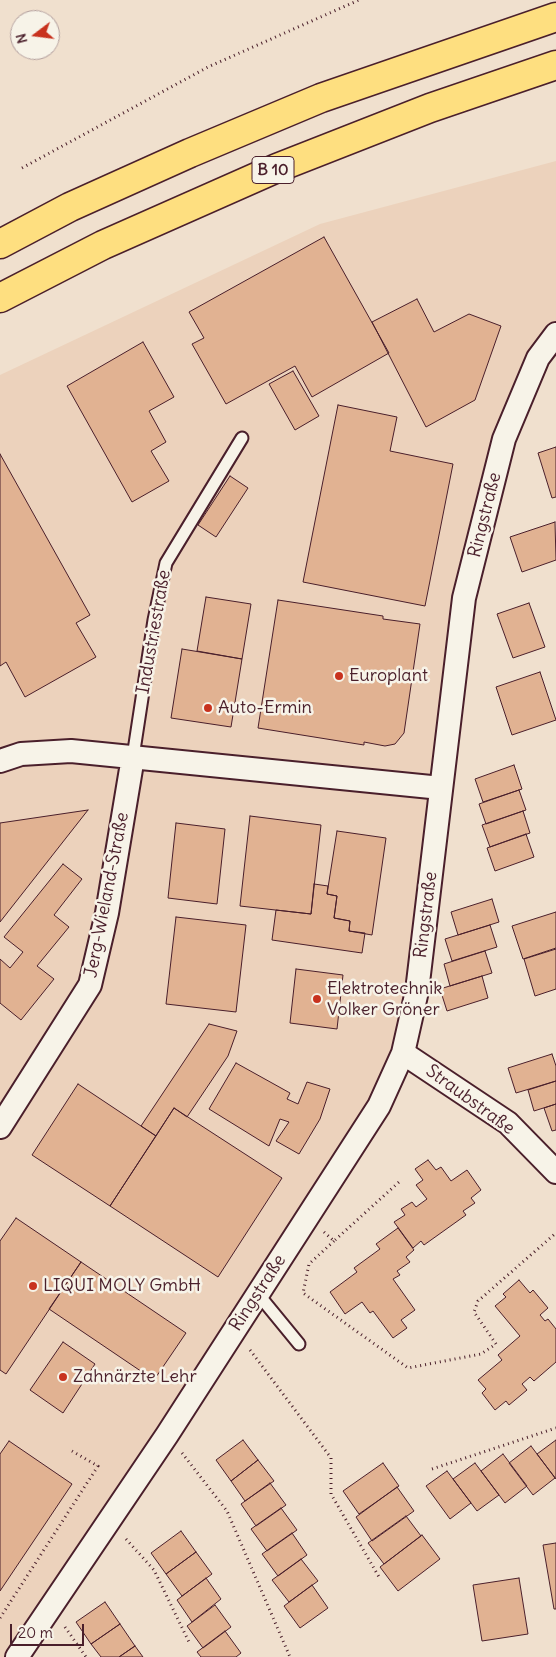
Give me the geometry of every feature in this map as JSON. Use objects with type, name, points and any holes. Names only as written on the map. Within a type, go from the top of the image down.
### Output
[{"type":"highway","points":[[0,244],[79,203],[199,149],[321,98],[556,17]]},
{"type":"highway","name":"B 10","points":[[0,298],[103,245],[276,168],[430,108],[556,66]]},
{"type":"street","name":"Ringstraße","points":[[17,1657],[167,1435],[379,1106],[403,1053],[417,992],[464,598],[504,439],[538,358],[556,334]]},
{"type":"street","points":[[0,761],[21,754],[70,752],[441,788]]},
{"type":"street","name":"Jerg-Wieland-Straße","points":[[0,1127],[90,985],[107,913],[133,757]]},
{"type":"street","name":"Straubstraße","points":[[403,1053],[508,1123],[556,1172]]},
{"type":"lane","name":"Industriestraße","points":[[133,757],[154,620],[166,563],[242,438]]},
{"type":"lane","points":[[258,1294],[299,1344]]},
{"type":"path","points":[[22,168],[208,67],[359,0]]},
{"type":"path","points":[[398,1182],[309,1264],[303,1293],[408,1368],[481,1354],[496,1344],[474,1312],[478,1301],[556,1233]]},
{"type":"path","points":[[307,1217],[334,1241]]},
{"type":"path","points":[[234,1330],[331,1458],[331,1494],[380,1577]]},
{"type":"path","points":[[432,1469],[556,1428]]},
{"type":"path","points":[[167,1435],[227,1511],[290,1657]]},
{"type":"path","points":[[0,1618],[98,1466],[72,1451]]},
{"type":"path","points":[[109,1520],[154,1570],[190,1644]]},
{"type":"path","points":[[51,1606],[86,1657]]},
{"type":"shaded area","points":[[556,161],[556,334],[538,358],[464,598],[403,1053],[17,1657],[0,1657],[0,375],[320,224]]},
{"type":"building","points":[[324,237],[389,353],[312,397],[295,366],[226,404],[192,344],[204,338],[189,312]]},
{"type":"building","points":[[417,299],[434,332],[469,314],[501,326],[475,400],[426,427],[372,322]]},
{"type":"building","points":[[143,342],[174,397],[149,411],[166,442],[151,451],[169,481],[132,502],[67,386]]},
{"type":"building","points":[[293,371],[319,416],[295,430],[269,384]]},
{"type":"building","points":[[338,405],[397,417],[390,451],[453,464],[425,606],[303,582]]},
{"type":"building","points":[[556,447],[556,497],[552,498],[538,453]]},
{"type":"building","points":[[0,454],[90,615],[76,623],[96,657],[25,697],[6,662],[0,666]]},
{"type":"building","points":[[230,476],[248,488],[216,537],[198,525]]},
{"type":"building","points":[[555,522],[556,560],[522,572],[510,537]]},
{"type":"building","points":[[206,597],[251,604],[242,659],[197,651]]},
{"type":"building","name":"Europlant","points":[[278,600],[383,616],[383,619],[420,624],[404,733],[395,744],[385,746],[364,742],[364,745],[258,728]]},
{"type":"building","points":[[529,603],[545,647],[513,658],[497,614]]},
{"type":"building","points":[[182,649],[242,659],[231,727],[171,718]]},
{"type":"building","points":[[540,672],[556,720],[512,735],[496,687]]},
{"type":"building","points":[[514,765],[522,789],[483,802],[475,779]]},
{"type":"building","points":[[519,790],[526,810],[486,824],[479,804]]},
{"type":"building","points":[[88,810],[0,922],[0,823]]},
{"type":"building","points":[[523,811],[530,833],[490,847],[482,825]]},
{"type":"building","points":[[250,816],[321,825],[311,914],[240,906]]},
{"type":"building","points":[[176,823],[225,829],[217,904],[168,898]]},
{"type":"building","points":[[337,831],[386,838],[372,935],[349,931],[350,921],[334,918],[337,896],[327,894]]},
{"type":"building","points":[[526,834],[534,857],[495,871],[487,848]]},
{"type":"building","points":[[63,864],[82,879],[54,915],[69,927],[37,966],[54,979],[21,1020],[0,1003],[0,959],[10,968],[23,952],[4,937]]},
{"type":"building","points":[[314,884],[328,886],[327,894],[337,896],[334,918],[350,921],[349,931],[365,933],[362,953],[272,940],[276,910],[311,914]]},
{"type":"building","points":[[492,899],[499,922],[458,935],[451,912]]},
{"type":"building","points":[[556,912],[556,948],[523,959],[512,926]]},
{"type":"building","points":[[176,917],[246,925],[236,1012],[166,1004]]},
{"type":"building","points":[[490,925],[497,947],[452,961],[445,939]]},
{"type":"building","points":[[556,949],[556,989],[535,996],[524,959]]},
{"type":"building","points":[[485,951],[492,973],[450,986],[444,964]]},
{"type":"building","name":"Elektrotechnik Volker Gröner","points":[[296,969],[343,975],[337,1029],[290,1023]]},
{"type":"building","points":[[482,976],[488,998],[447,1011],[440,989]]},
{"type":"building","points":[[209,1024],[237,1031],[228,1056],[187,1117],[174,1108],[156,1136],[141,1126]]},
{"type":"building","points":[[552,1054],[556,1066],[556,1081],[516,1093],[508,1068]]},
{"type":"building","points":[[236,1063],[290,1093],[287,1099],[298,1104],[307,1082],[330,1089],[320,1119],[299,1154],[276,1141],[289,1122],[280,1119],[269,1146],[209,1109]]},
{"type":"building","points":[[556,1081],[556,1104],[534,1111],[528,1090]]},
{"type":"building","points":[[78,1084],[156,1136],[110,1206],[32,1155]]},
{"type":"building","points":[[556,1104],[556,1130],[552,1131],[544,1108]]},
{"type":"building","points":[[174,1108],[282,1178],[218,1277],[110,1206]]},
{"type":"building","points":[[428,1160],[436,1170],[441,1167],[451,1181],[467,1170],[481,1190],[471,1198],[475,1203],[463,1211],[466,1215],[424,1245],[421,1241],[413,1248],[394,1222],[405,1215],[401,1209],[412,1202],[416,1207],[427,1199],[416,1185],[423,1180],[415,1169]]},
{"type":"building","name":"LIQUI MOLY GmbH","points":[[16,1218],[81,1262],[6,1374],[0,1370],[0,1241]]},
{"type":"building","points":[[398,1228],[414,1250],[406,1257],[410,1262],[397,1271],[400,1275],[393,1279],[415,1310],[401,1320],[407,1328],[393,1338],[373,1311],[370,1313],[362,1302],[345,1314],[330,1292],[357,1272],[354,1268],[380,1249],[376,1244]]},
{"type":"building","points":[[81,1262],[186,1333],[154,1380],[49,1309]]},
{"type":"building","points":[[519,1280],[530,1293],[533,1290],[548,1308],[540,1315],[545,1321],[548,1319],[556,1329],[556,1362],[534,1381],[530,1377],[522,1384],[527,1390],[509,1405],[506,1401],[495,1410],[482,1393],[486,1389],[478,1380],[502,1360],[498,1355],[520,1336],[495,1306],[506,1297],[503,1294]]},
{"type":"building","name":"Zahnärzte Lehr","points":[[63,1342],[95,1364],[63,1413],[30,1390]]},
{"type":"building","points":[[243,1440],[258,1460],[231,1481],[216,1460]]},
{"type":"building","points":[[556,1440],[556,1479],[537,1454]]},
{"type":"building","points":[[9,1441],[72,1484],[0,1591],[0,1454]]},
{"type":"building","points":[[531,1446],[555,1478],[533,1495],[509,1463]]},
{"type":"building","points":[[503,1454],[527,1486],[505,1503],[481,1471]]},
{"type":"building","points":[[258,1460],[274,1481],[245,1501],[231,1481]]},
{"type":"building","points":[[383,1463],[399,1486],[359,1514],[343,1491]]},
{"type":"building","points":[[475,1463],[499,1495],[477,1511],[453,1479]]},
{"type":"building","points":[[447,1471],[471,1503],[450,1519],[426,1486]]},
{"type":"building","points":[[270,1483],[286,1505],[256,1526],[241,1504]]},
{"type":"building","points":[[397,1487],[414,1511],[372,1541],[356,1517]]},
{"type":"building","points":[[281,1508],[297,1530],[267,1551],[251,1529]]},
{"type":"building","points":[[406,1516],[421,1536],[384,1564],[368,1543]]},
{"type":"building","points":[[181,1531],[196,1552],[166,1574],[151,1553]]},
{"type":"building","points":[[292,1533],[307,1555],[278,1576],[262,1554]]},
{"type":"building","points":[[422,1535],[440,1559],[398,1591],[380,1567]]},
{"type":"building","points":[[556,1543],[556,1609],[554,1609],[543,1545]]},
{"type":"building","points":[[196,1552],[212,1574],[182,1596],[166,1574]]},
{"type":"building","points":[[301,1559],[318,1581],[289,1602],[272,1580]]},
{"type":"building","points":[[206,1578],[221,1599],[192,1622],[177,1600]]},
{"type":"building","points":[[519,1578],[528,1634],[482,1641],[473,1585]]},
{"type":"building","points":[[312,1585],[328,1608],[300,1628],[284,1606]]},
{"type":"building","points":[[105,1602],[120,1624],[91,1644],[76,1622]]},
{"type":"building","points":[[215,1605],[231,1627],[203,1648],[187,1626]]},
{"type":"building","points":[[120,1624],[135,1646],[119,1657],[101,1657],[91,1644]]},
{"type":"building","points":[[225,1631],[241,1653],[236,1657],[201,1657],[197,1652]]},
{"type":"building","points":[[135,1646],[143,1657],[119,1657]]},
{"type":"place","name":"Europlant","points":[[339,676]]},
{"type":"place","name":"Auto-Ermin","points":[[208,708]]},
{"type":"place","name":"Elektrotechnik Volker Gröner","points":[[317,999]]},
{"type":"place","name":"LIQUI MOLY GmbH","points":[[33,1286]]},
{"type":"place","name":"Zahnärzte Lehr","points":[[63,1377]]}]
